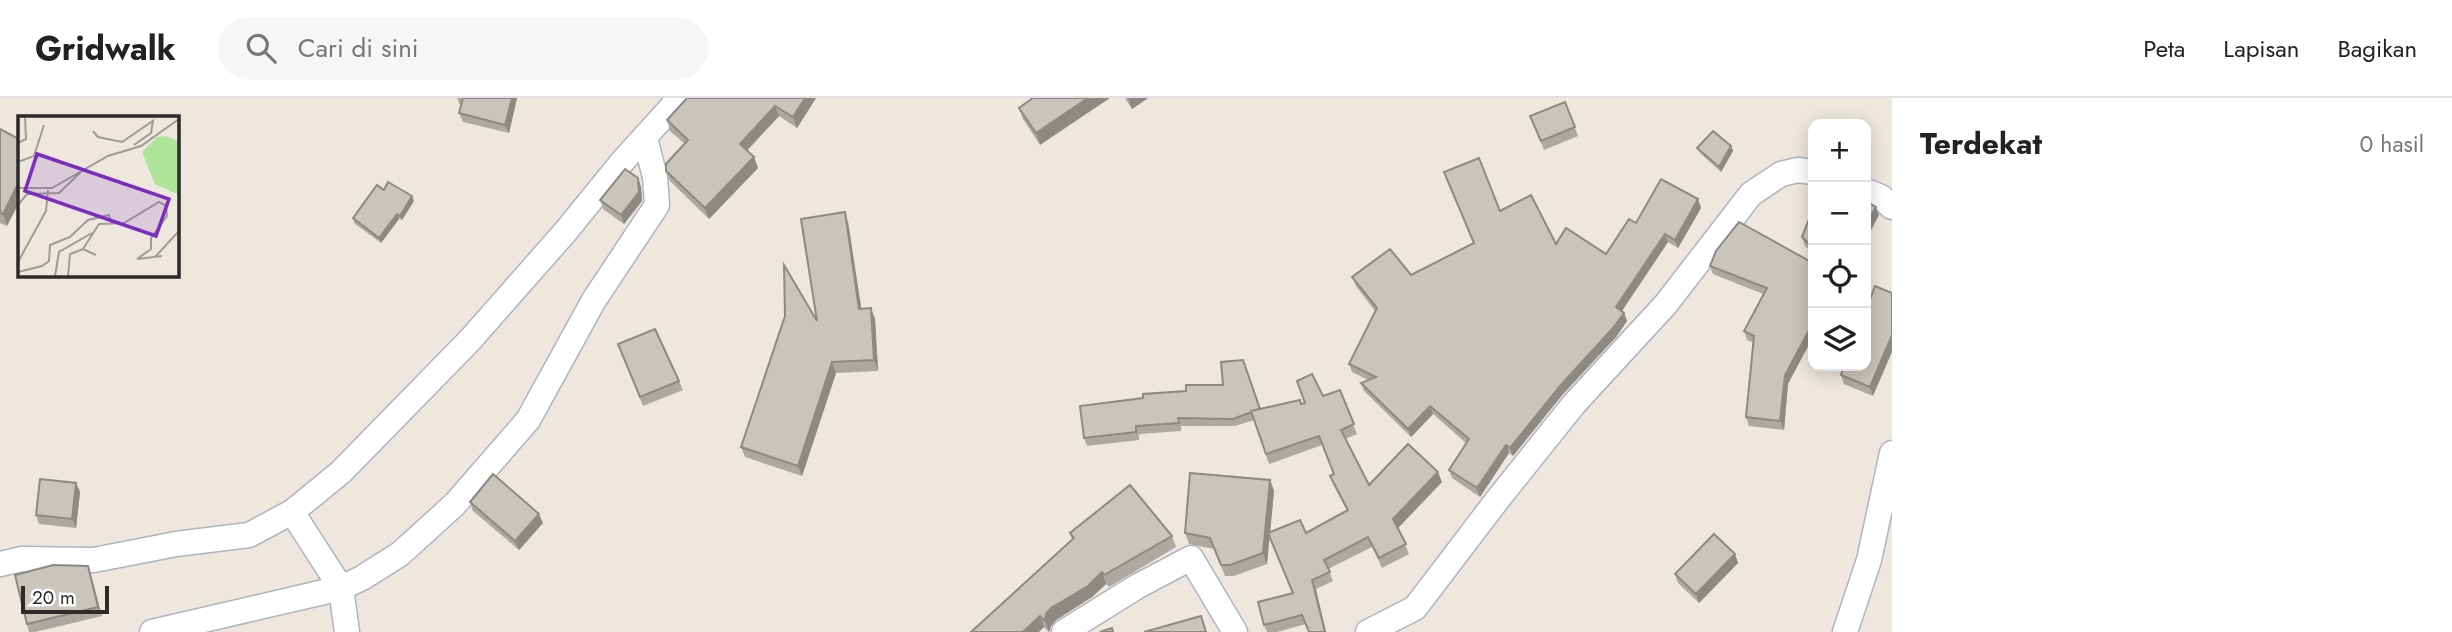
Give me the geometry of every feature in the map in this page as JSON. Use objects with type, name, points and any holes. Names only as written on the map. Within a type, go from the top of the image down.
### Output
[{"type":"street","points":[[0,564],[22,559],[94,560],[176,544],[249,535],[292,512],[341,472],[470,340],[680,98]]},
{"type":"street","points":[[152,632],[341,588],[400,554],[455,505],[528,420],[594,300],[657,205],[656,177],[645,138]]},
{"type":"street","points":[[1367,632],[1415,608],[1574,404],[1667,304],[1751,194],[1781,174],[1798,170],[1808,171]]},
{"type":"street","points":[[1871,193],[1881,197],[1892,207]]},
{"type":"street","points":[[1845,632],[1869,560],[1892,453]]},
{"type":"street","points":[[292,512],[341,588],[347,632]]},
{"type":"street","points":[[1064,632],[1138,586],[1191,558],[1235,632]]},
{"type":"building","points":[[463,98],[512,98],[505,125],[459,113]]},
{"type":"building","points":[[687,98],[805,98],[793,117],[775,106],[740,144],[754,157],[705,208],[666,171],[666,164],[688,140],[667,120]]},
{"type":"building","points":[[1033,98],[1088,98],[1036,133],[1019,108]]},
{"type":"building","points":[[1565,102],[1575,127],[1541,141],[1530,116]]},
{"type":"building","points":[[0,129],[18,138],[18,184],[3,214],[0,213]]},
{"type":"building","points":[[1713,131],[1731,146],[1719,167],[1697,148]]},
{"type":"building","points":[[1479,158],[1500,211],[1531,195],[1556,244],[1566,228],[1606,254],[1629,219],[1636,223],[1661,179],[1698,199],[1675,240],[1665,234],[1616,307],[1624,313],[1613,328],[1560,386],[1510,448],[1506,445],[1477,488],[1449,470],[1469,439],[1430,406],[1408,429],[1361,383],[1376,377],[1349,364],[1377,308],[1352,277],[1390,249],[1411,275],[1474,243],[1444,172]]},
{"type":"building","points":[[625,169],[638,178],[639,192],[621,215],[600,200]]},
{"type":"building","points":[[388,182],[412,196],[400,216],[397,214],[379,238],[353,218],[377,185],[384,190]]},
{"type":"building","points":[[845,212],[859,309],[871,308],[874,360],[832,362],[798,466],[741,447],[785,316],[784,265],[817,321],[801,219]]},
{"type":"building","points":[[1739,222],[1808,260],[1808,332],[1785,375],[1780,421],[1746,417],[1754,336],[1744,331],[1767,288],[1710,266],[1716,251]]},
{"type":"building","points":[[1808,222],[1808,243],[1802,237]]},
{"type":"building","points":[[1875,286],[1892,293],[1892,335],[1870,387],[1841,375],[1842,371],[1871,371],[1871,297]]},
{"type":"building","points":[[655,329],[679,381],[640,397],[618,344]]},
{"type":"building","points":[[1243,360],[1260,409],[1233,419],[1178,418],[1179,423],[1136,426],[1136,432],[1084,438],[1080,406],[1143,398],[1143,394],[1186,391],[1186,385],[1223,385],[1221,362]]},
{"type":"building","points":[[1312,374],[1323,396],[1340,390],[1354,424],[1341,430],[1369,485],[1408,444],[1438,472],[1393,519],[1406,544],[1379,558],[1368,537],[1324,560],[1330,572],[1312,580],[1325,632],[1309,632],[1302,615],[1264,625],[1258,602],[1293,593],[1268,533],[1300,520],[1306,533],[1348,510],[1330,476],[1334,474],[1319,436],[1266,454],[1251,411],[1300,400],[1301,404],[1305,403],[1297,381]]},
{"type":"building","points":[[1190,473],[1270,480],[1263,553],[1230,565],[1221,565],[1210,538],[1185,533]]},
{"type":"building","points":[[493,474],[539,514],[515,541],[470,502]]},
{"type":"building","points":[[40,479],[76,483],[72,519],[36,515]]},
{"type":"building","points":[[1130,485],[1172,536],[1104,575],[1102,572],[1088,586],[1051,608],[1045,621],[1040,616],[1023,632],[971,632],[1074,538],[1070,533]]},
{"type":"building","points":[[1714,534],[1735,554],[1696,594],[1675,574]]},
{"type":"building","points":[[53,565],[88,566],[98,607],[27,624],[15,575]]},
{"type":"building","points":[[1201,616],[1206,632],[1144,632]]}]
